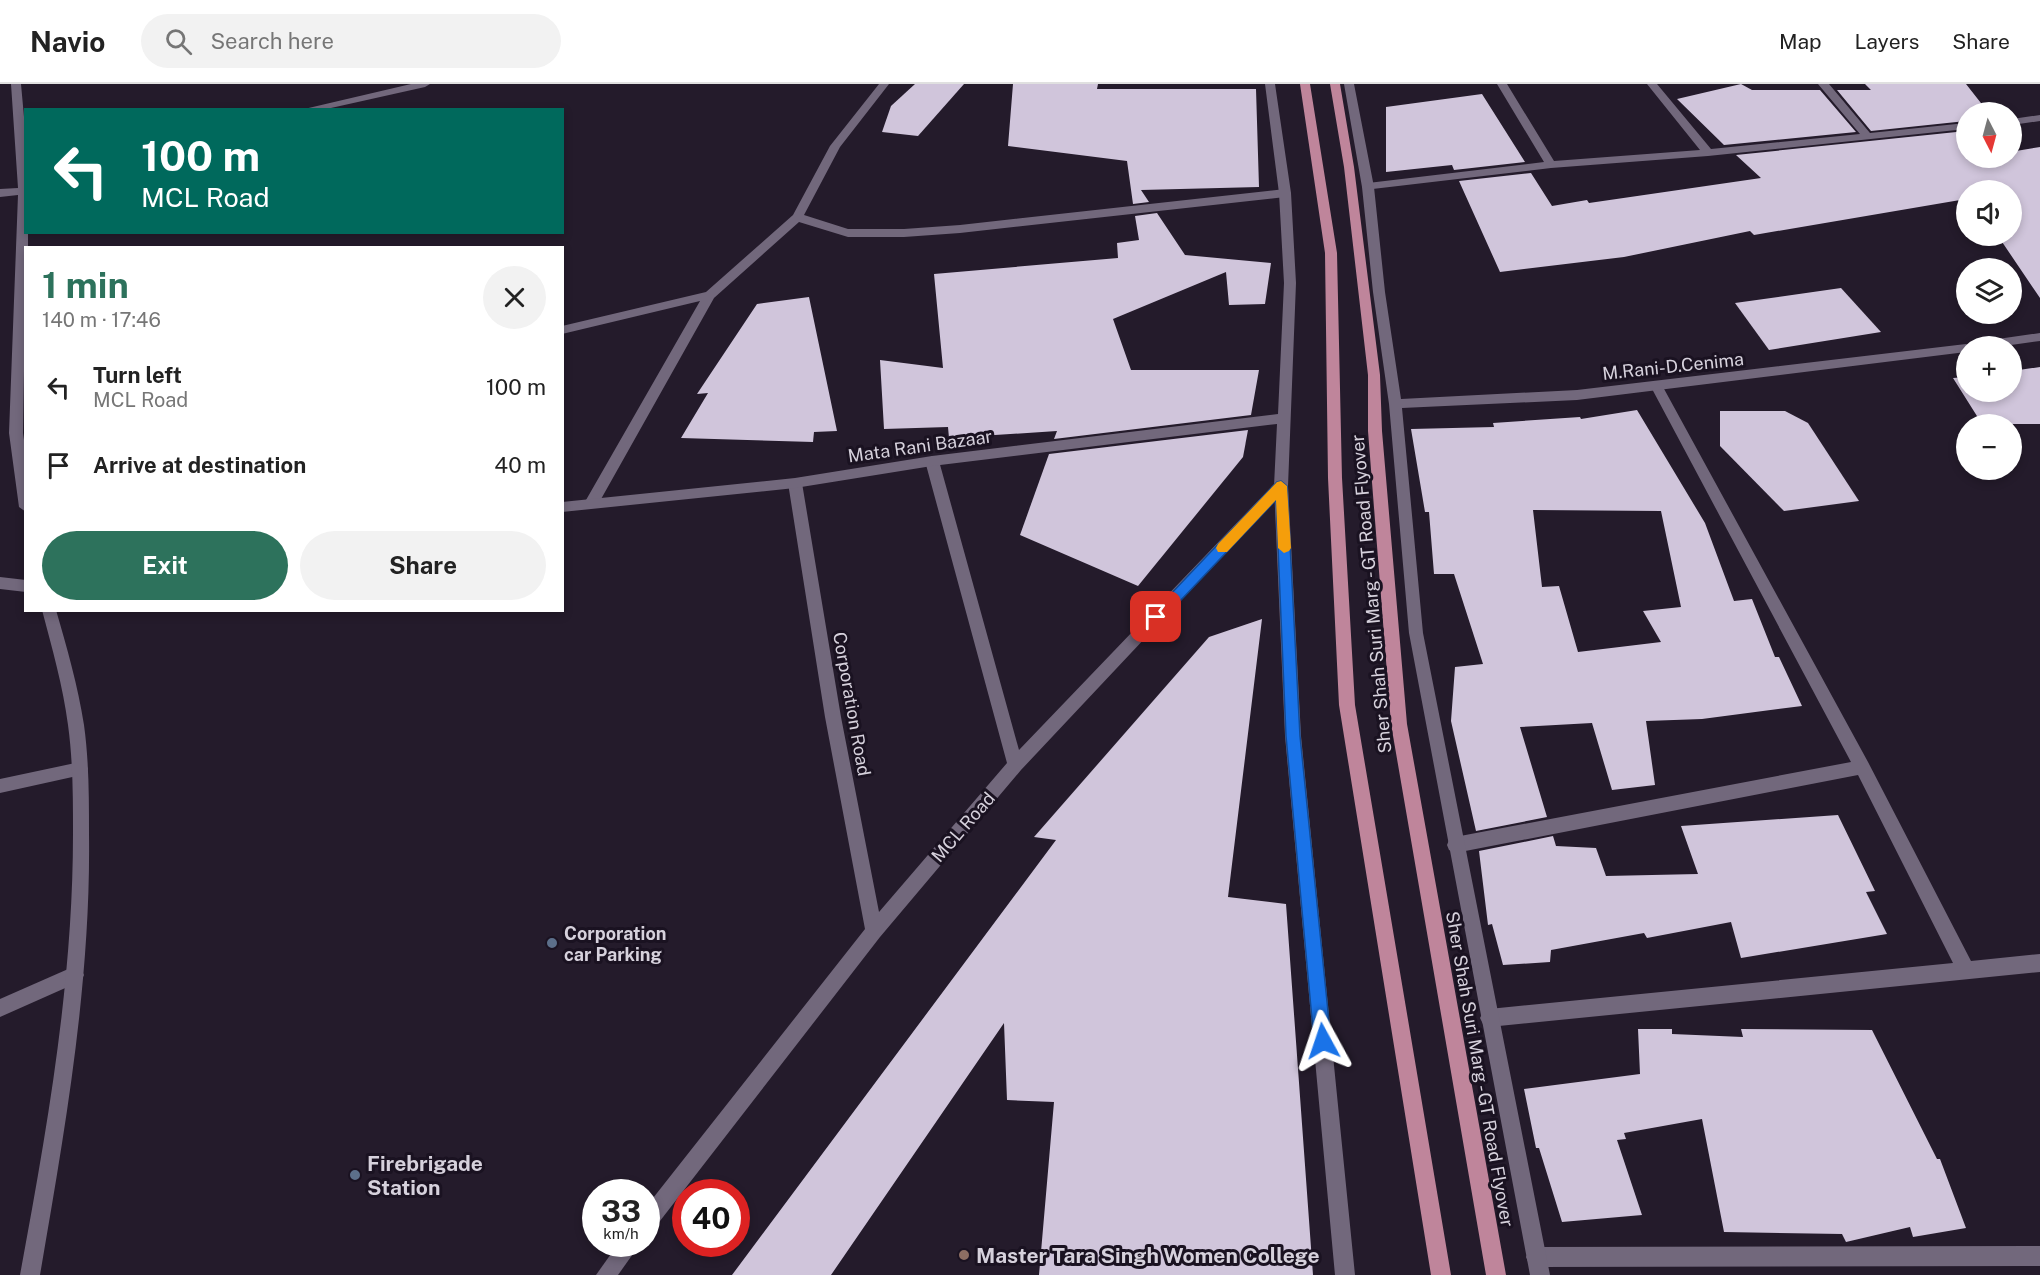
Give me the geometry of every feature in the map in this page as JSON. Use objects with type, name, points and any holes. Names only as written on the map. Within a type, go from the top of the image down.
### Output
[{"type":"main road","name":"Sher Shah Suri Marg - GT Road Flyover","points":[[1305,84],[1331,253],[1335,478],[1347,705],[1441,1275]]},
{"type":"main road","name":"Sher Shah Suri Marg - GT Road Flyover","points":[[1335,84],[1349,167],[1374,375],[1375,431],[1399,724],[1496,1275]]},
{"type":"street","points":[[16,84],[24,179]]},
{"type":"street","points":[[314,108],[425,84]]},
{"type":"street","points":[[591,504],[710,295],[797,217],[835,146],[884,84]]},
{"type":"street","points":[[1270,84],[1285,193],[1290,283],[1281,486],[1293,736],[1345,1275]]},
{"type":"street","points":[[1349,84],[1368,187],[1379,292],[1395,404],[1416,633],[1455,845],[1538,1266],[2040,1256]]},
{"type":"street","points":[[1502,84],[1551,165]]},
{"type":"street","points":[[1652,84],[1708,153]]},
{"type":"street","points":[[1823,84],[1868,137]]},
{"type":"street","points":[[2022,121],[2040,118]]},
{"type":"street","points":[[1368,187],[1551,165],[1708,153],[1956,127]]},
{"type":"street","points":[[0,193],[24,191]]},
{"type":"street","points":[[797,217],[848,233],[904,233],[972,228],[1285,193]]},
{"type":"street","points":[[24,251],[21,432],[24,477]]},
{"type":"street","points":[[564,330],[710,295]]},
{"type":"street","points":[[2022,340],[2040,337]]},
{"type":"street","name":"M.Rani-D.Cenima","points":[[1395,404],[1577,395],[1956,350]]},
{"type":"street","points":[[1657,387],[1862,766],[1966,970]]},
{"type":"street","name":"Mata Rani Bazaar","points":[[564,507],[795,483],[932,461],[1283,418]]},
{"type":"street","points":[[932,461],[1015,765]]},
{"type":"street","name":"Corporation Road","points":[[795,483],[833,717],[874,931]]},
{"type":"street","name":"MCL Road","points":[[660,1204],[874,931],[1015,765],[1281,486]]},
{"type":"street","points":[[0,584],[24,586]]},
{"type":"street","points":[[30,1275],[47,1183],[75,975],[82,857],[80,769],[75,713],[50,612]]},
{"type":"street","points":[[1455,845],[1862,766]]},
{"type":"street","points":[[0,786],[80,769]]},
{"type":"street","points":[[1489,1018],[2040,963]]},
{"type":"street","points":[[0,1008],[75,975]]},
{"type":"street","points":[[606,1275],[620,1257]]},
{"type":"building","points":[[915,84],[964,84],[918,136],[882,132],[891,106]]},
{"type":"building","points":[[1013,84],[1098,84],[1097,89],[1256,89],[1259,187],[1141,190],[1149,202],[1133,204],[1127,161],[1008,146]]},
{"type":"building","points":[[1741,84],[1752,90],[1820,90],[1856,132],[1724,145],[1677,99]]},
{"type":"building","points":[[1865,84],[1966,84],[1980,102],[1956,102],[1956,122],[1871,131],[1837,90],[1871,90]]},
{"type":"building","points":[[1482,94],[1525,162],[1454,170],[1452,165],[1386,172],[1386,107]]},
{"type":"building","points":[[1956,132],[1956,168],[2022,168],[2022,150],[2040,147],[2040,298],[2022,271],[2022,258],[2013,258],[2005,246],[2022,246],[2022,180],[1956,180],[1956,201],[1754,235],[1750,231],[1624,257],[1500,272],[1459,181],[1531,173],[1552,206],[1587,200],[1589,203],[1761,178],[1736,155]]},
{"type":"building","points":[[1157,213],[1185,255],[1271,263],[1265,304],[1229,305],[1226,272],[1113,319],[1131,370],[1259,370],[1251,415],[1054,439],[1057,431],[949,438],[948,427],[884,429],[880,360],[943,368],[934,274],[1118,258],[1117,243],[1139,240],[1135,216]]},
{"type":"building","points":[[1841,288],[1881,332],[1769,350],[1735,303]]},
{"type":"building","points":[[809,297],[837,431],[814,432],[813,442],[681,438],[708,393],[697,394],[757,304]]},
{"type":"building","points":[[2040,367],[2040,424],[2022,424],[2022,414],[1976,414],[1968,402],[2022,402],[2022,370]]},
{"type":"building","points":[[1637,410],[1705,523],[1734,601],[1752,599],[1775,657],[1779,657],[1802,706],[1702,719],[1646,721],[1655,785],[1612,790],[1592,723],[1520,727],[1547,817],[1476,831],[1451,721],[1455,667],[1483,664],[1454,574],[1434,574],[1429,512],[1425,512],[1411,429],[1494,427],[1493,423],[1580,417],[1581,419]],"holes":[[[1533,510],[1661,511],[1681,607],[1643,611],[1661,642],[1578,652],[1559,586],[1542,587]]]},
{"type":"building","points":[[1720,411],[1785,411],[1808,423],[1859,501],[1784,511],[1720,446]]},
{"type":"building","points":[[1248,430],[1243,457],[1138,586],[1020,535],[1049,454]]},
{"type":"building","points":[[1262,619],[1228,897],[1286,904],[1313,1275],[1039,1275],[1054,1102],[1007,1100],[1004,1023],[831,1275],[732,1275],[745,1257],[750,1257],[750,1251],[1056,840],[1034,837],[1209,637]]},
{"type":"building","points":[[1838,815],[1875,891],[1866,892],[1887,934],[1741,958],[1731,922],[1647,938],[1644,933],[1551,950],[1550,962],[1503,965],[1492,924],[1488,925],[1479,851],[1553,836],[1556,846],[1596,848],[1606,876],[1698,874],[1681,826]]},
{"type":"building","points":[[1638,1029],[1672,1029],[1672,1034],[1743,1037],[1741,1029],[1872,1030],[1937,1159],[1940,1159],[1966,1228],[1913,1237],[1910,1227],[1846,1242],[1842,1234],[1724,1232],[1702,1119],[1624,1133],[1626,1139],[1617,1140],[1642,1215],[1562,1222],[1539,1148],[1536,1148],[1524,1089],[1640,1074]]},
{"type":"slow traffic","points":[[1222,548],[1281,486],[1284,548]]},
{"type":"place","name":"Corporation car Parking","points":[[552,943]]},
{"type":"place","name":"Firebrigade Station","points":[[355,1175]]},
{"type":"place","name":"Master Tara Singh Women College","points":[[964,1255]]},
{"type":"route","points":[[1156,617],[1281,486],[1293,736],[1323,1041]]}]
